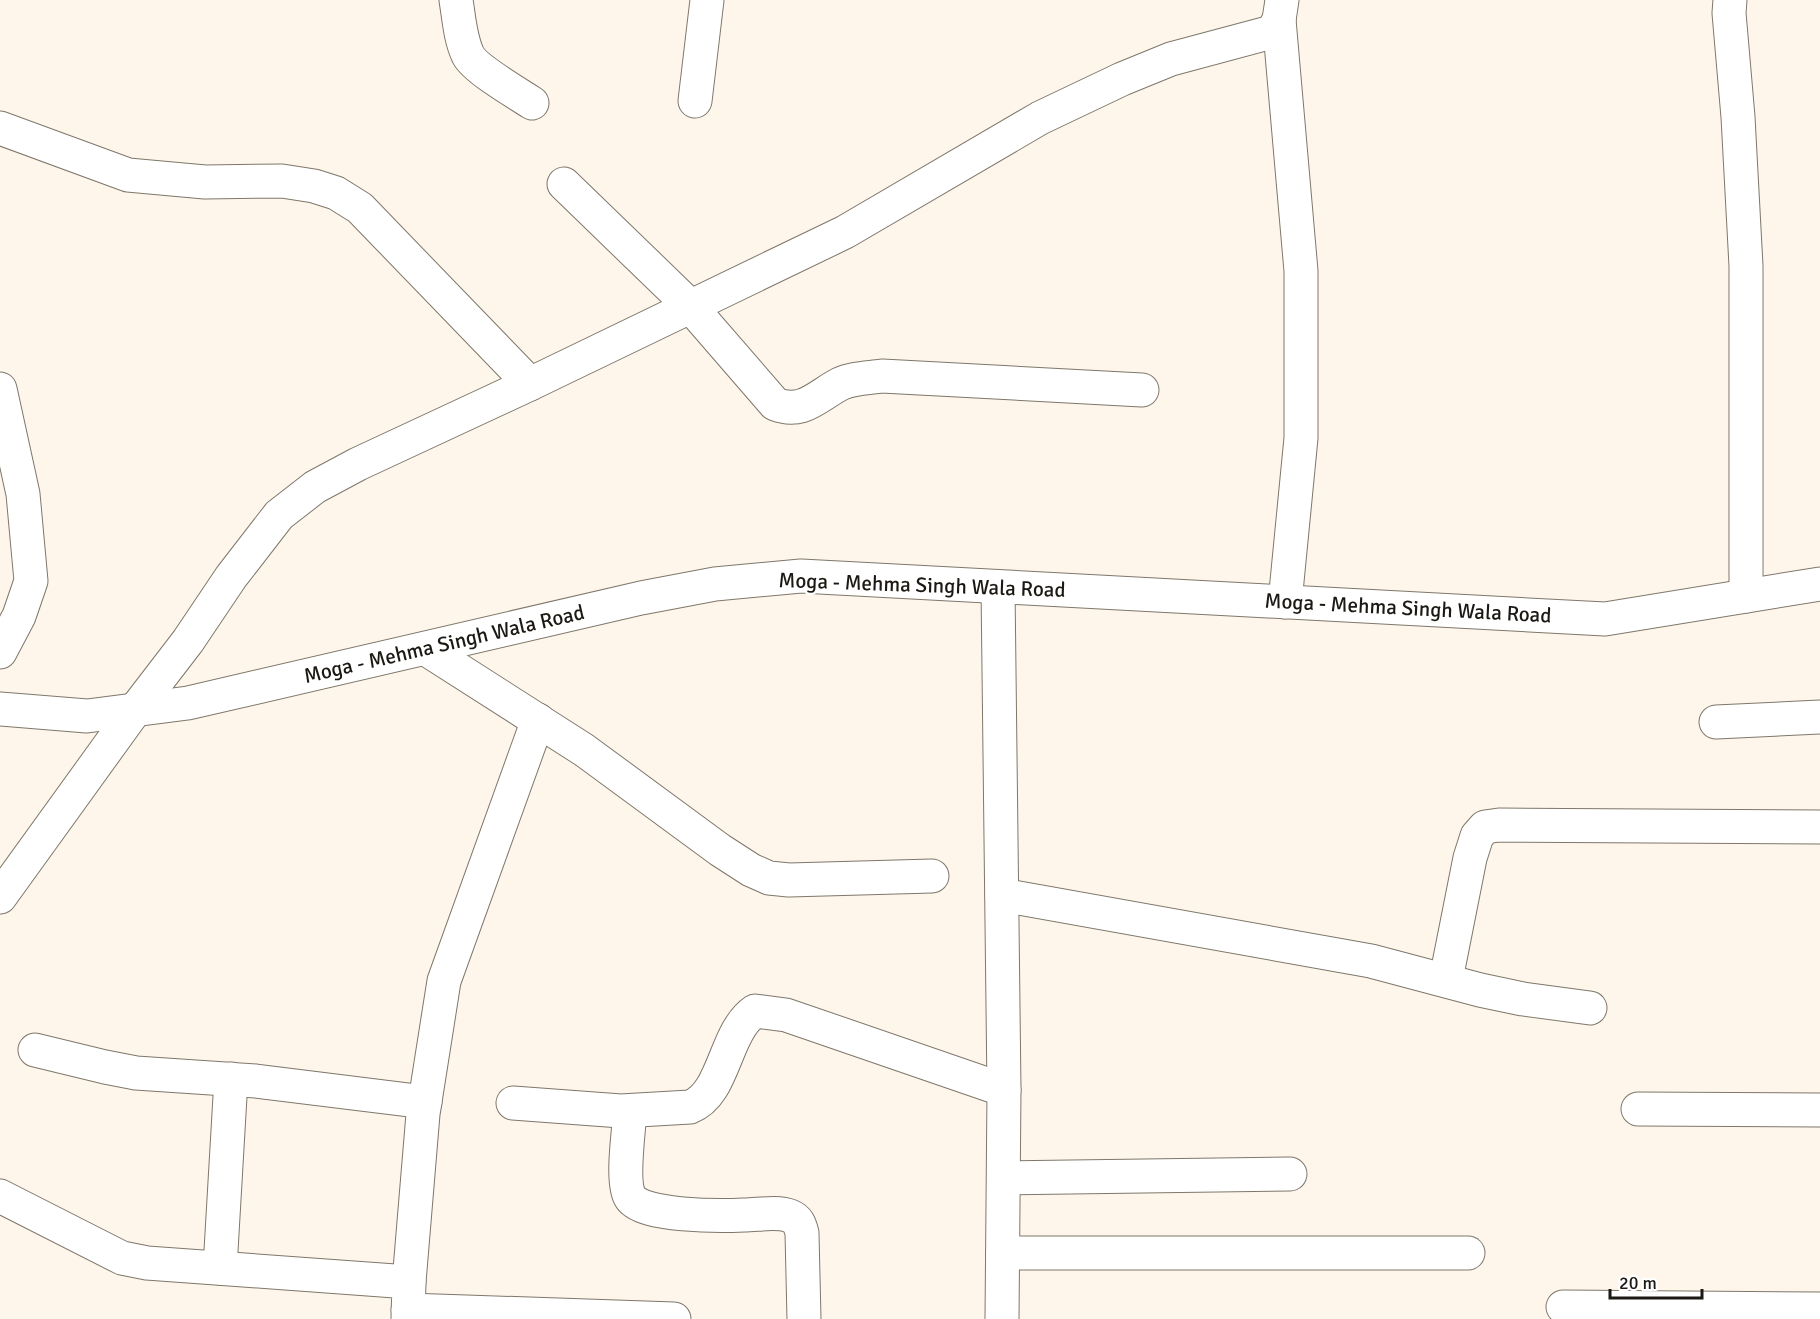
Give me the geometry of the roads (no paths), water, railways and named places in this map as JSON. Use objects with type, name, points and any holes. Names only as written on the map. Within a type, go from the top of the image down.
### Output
[{"type":"street","points":[[456,0],[463,43],[470,58],[532,103]]},
{"type":"street","points":[[695,101],[707,0]]},
{"type":"street","points":[[1730,0],[1746,266],[1746,596]]},
{"type":"street","points":[[0,897],[279,514],[315,487],[358,464],[845,232],[1040,118],[1122,79],[1171,59],[1272,32],[1281,10]]},
{"type":"street","points":[[1281,10],[1301,271],[1301,438],[1285,602]]},
{"type":"street","points":[[0,128],[128,175],[205,182],[282,182],[314,186],[336,193],[360,208],[530,384]]},
{"type":"street","points":[[564,184],[691,307],[776,404],[787,409],[803,406],[822,397],[840,384],[882,376],[1142,390]]},
{"type":"street","points":[[0,389],[24,494],[31,581],[19,616],[0,652]]},
{"type":"street","name":"Moga - Mehma Singh Wala Road","points":[[0,709],[87,716],[188,703],[641,598],[715,584],[801,576],[1605,619],[1820,584]]},
{"type":"street","points":[[998,587],[1004,1090],[1002,1319]]},
{"type":"street","points":[[426,649],[584,750],[720,850],[751,870],[769,878],[789,880],[932,876]]},
{"type":"street","points":[[1716,722],[1820,717]]},
{"type":"street","points":[[409,1304],[425,1102],[444,981],[538,720]]},
{"type":"street","points":[[1446,979],[1470,858],[1477,836],[1485,827],[1499,825],[1820,827]]},
{"type":"street","points":[[1002,895],[1371,961],[1523,999],[1590,1008]]},
{"type":"street","points":[[513,1103],[630,1111],[690,1107],[701,1103],[709,1092],[740,1028],[747,1017],[755,1011],[786,1015],[1004,1090]]},
{"type":"street","points":[[35,1050],[136,1073],[231,1079],[425,1102]]},
{"type":"street","points":[[220,1268],[231,1079]]},
{"type":"street","points":[[1638,1109],[1820,1110]]},
{"type":"street","points":[[630,1111],[626,1177],[631,1200],[641,1206],[657,1210],[718,1216],[778,1214],[790,1216],[799,1222],[802,1233],[804,1319]]},
{"type":"street","points":[[1004,1178],[1290,1174]]},
{"type":"street","points":[[0,1196],[122,1258],[147,1263],[220,1268],[409,1304],[674,1319]]},
{"type":"street","points":[[1003,1253],[1468,1253]]},
{"type":"street","points":[[1563,1307],[1820,1309]]}]
